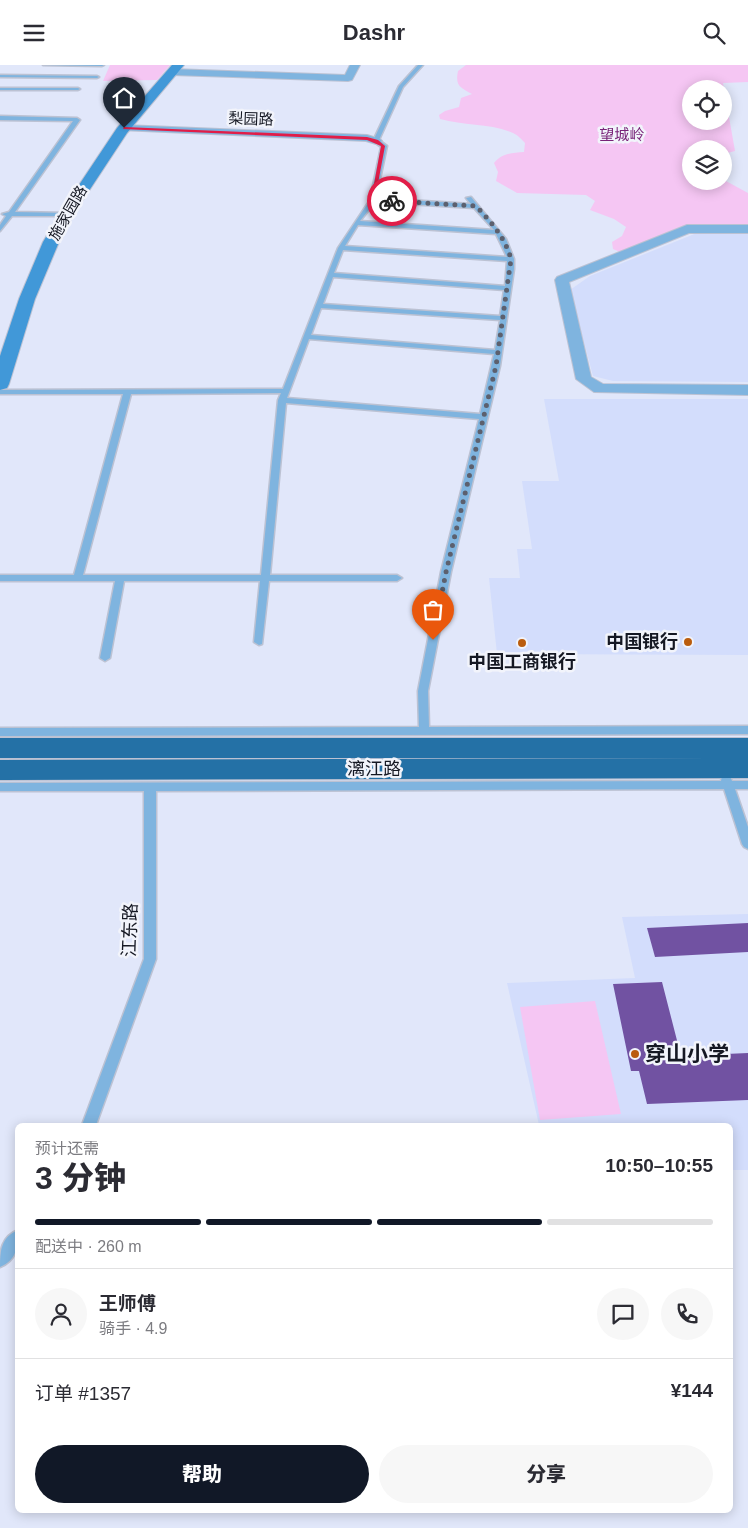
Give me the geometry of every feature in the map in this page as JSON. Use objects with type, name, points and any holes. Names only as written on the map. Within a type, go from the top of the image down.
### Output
[{"type":"highway","name":"漓江路","points":[[0,770],[724,760],[748,747]]},
{"type":"highway","name":"漓江路","points":[[0,748],[724,760]]},
{"type":"street","points":[[175,68],[348,79],[355,65]]},
{"type":"street","name":"施家园路","points":[[0,385],[33,285],[51,242],[66,215],[124,128],[175,68]]},
{"type":"street","name":"梨园路","points":[[124,128],[367,138],[376,141]]},
{"type":"street","points":[[748,229],[686,229],[562,280],[584,379],[600,389],[748,390]]},
{"type":"lane","points":[[28,95],[46,65],[102,65]]},
{"type":"lane","points":[[259,642],[282,400],[341,248],[373,200],[384,146],[376,141],[401,86],[421,65]]},
{"type":"lane","points":[[0,77],[97,77]]},
{"type":"lane","points":[[0,89],[78,89]]},
{"type":"lane","points":[[0,118],[77,119],[0,229]]},
{"type":"lane","points":[[424,731],[423,691],[446,572],[498,352],[511,259],[508,248],[498,232],[469,198]]},
{"type":"lane","points":[[373,200],[476,206]]},
{"type":"lane","points":[[0,214],[66,215]]},
{"type":"lane","points":[[356,223],[498,232]]},
{"type":"lane","points":[[341,248],[511,259]]},
{"type":"lane","points":[[330,275],[508,288]]},
{"type":"lane","points":[[318,306],[504,318]]},
{"type":"lane","points":[[306,337],[498,352]]},
{"type":"lane","points":[[78,578],[128,391]]},
{"type":"lane","points":[[0,392],[286,391]]},
{"type":"lane","points":[[282,400],[484,417]]},
{"type":"lane","points":[[0,578],[397,578]]},
{"type":"lane","points":[[105,658],[120,578]]},
{"type":"lane","points":[[0,787],[150,787],[724,760],[748,730]]},
{"type":"lane","points":[[0,732],[424,731],[724,760],[748,785]]},
{"type":"lane","points":[[724,760],[748,844]]},
{"type":"lane","name":"江东路","points":[[89,1123],[150,959],[150,787]]},
{"type":"lane","points":[[0,1259],[15,1241]]},
{"type":"shaded area","points":[[697,233],[748,234],[748,382],[613,381],[593,376],[570,290],[590,276]]},
{"type":"shaded area","points":[[544,399],[748,399],[748,655],[497,654],[489,578],[520,578],[517,549],[532,549],[522,481],[559,481]]},
{"type":"shaded area","name":"穿山小学","points":[[748,914],[748,1170],[733,1170],[733,1123],[539,1123],[507,983],[635,978],[622,917]]},
{"type":"green space","points":[[110,65],[170,65],[157,80],[103,81]]},
{"type":"green space","name":"望城岭","points":[[466,65],[748,65],[748,82],[732,83],[732,80],[682,80],[682,130],[731,130],[735,151],[732,152],[732,140],[682,140],[682,190],[732,190],[732,184],[748,193],[748,226],[682,226],[620,252],[613,249],[612,242],[622,236],[626,227],[614,219],[590,210],[595,201],[586,195],[517,193],[496,181],[498,172],[494,163],[500,157],[508,154],[524,152],[525,143],[517,135],[504,130],[440,119],[439,115],[459,107],[461,98],[472,94],[459,86],[457,80],[458,71]]},
{"type":"green space","points":[[595,1001],[621,1114],[540,1120],[520,1007]]},
{"type":"building","points":[[748,923],[748,952],[655,957],[647,928]]},
{"type":"building","points":[[662,982],[681,1056],[748,1053],[748,1100],[647,1104],[639,1071],[631,1071],[613,984]]},
{"type":"way so far","points":[[392,201],[476,206],[503,238],[511,259],[496,366],[446,572],[433,640]]},
{"type":"place","name":"中国银行","points":[[688,642]]},
{"type":"place","name":"中国工商银行","points":[[522,643]]},
{"type":"place","name":"穿山小学","points":[[635,1054]]},
{"type":"route","points":[[124,128],[367,138],[384,146],[373,200],[392,201]]}]
